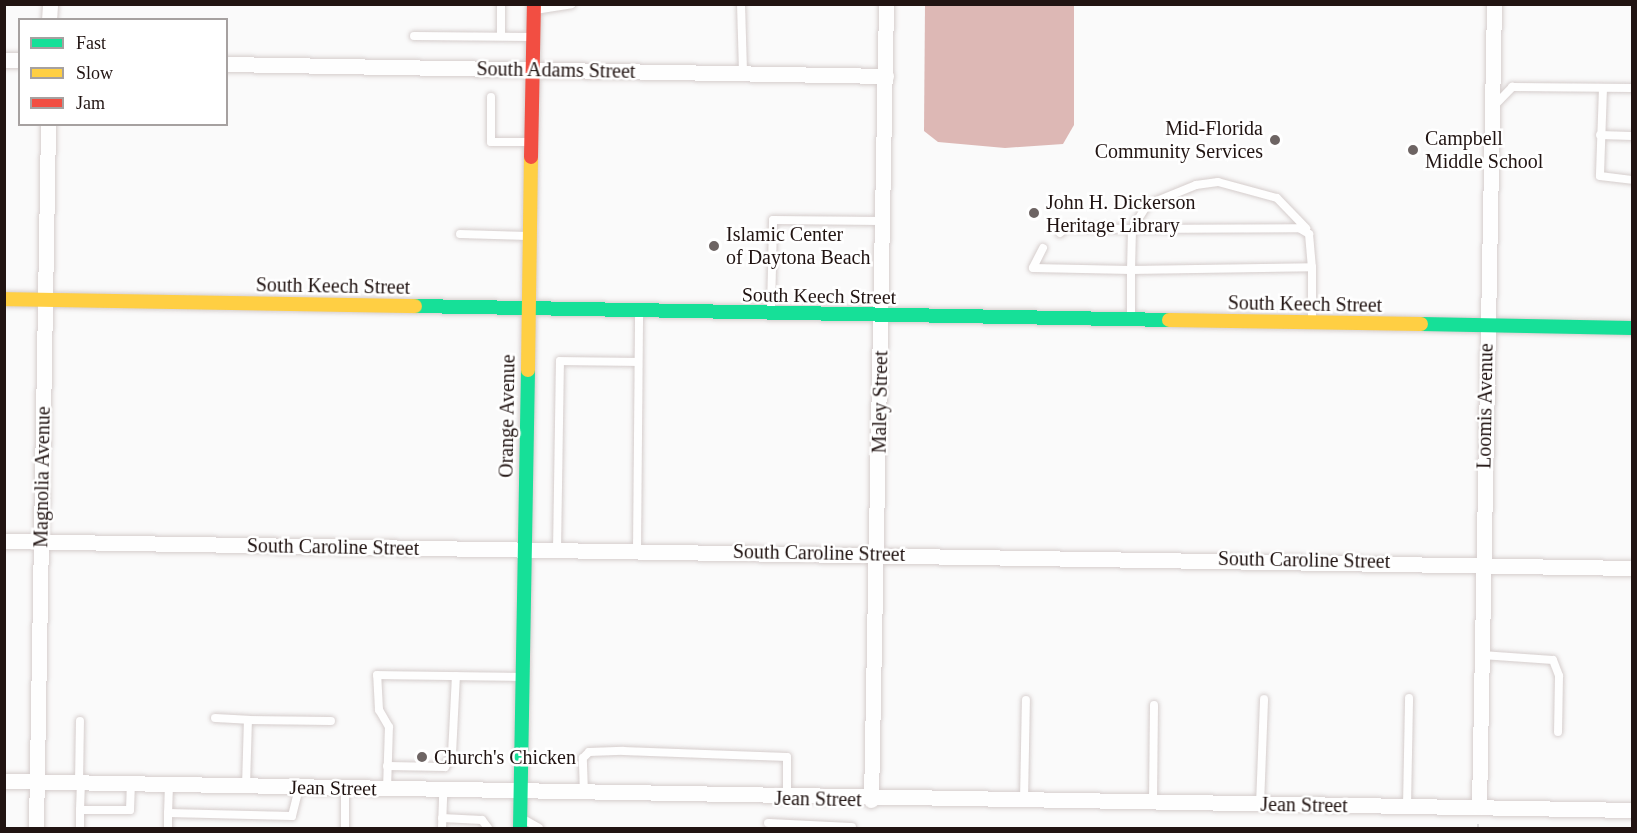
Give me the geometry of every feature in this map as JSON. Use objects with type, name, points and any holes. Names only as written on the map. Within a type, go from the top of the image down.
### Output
[{"type":"street","name":"Maley Street","points":[[871,800],[884,221],[886,4]]},
{"type":"street","name":"Loomis Avenue","points":[[1479,807],[1481,564],[1494,4]]},
{"type":"street","name":"Orange Avenue","points":[[520,823],[534,7]]},
{"type":"street","name":"South Adams Street","points":[[228,64],[886,76]]},
{"type":"street","name":"Magnolia Avenue","points":[[36,828],[48,126]]},
{"type":"street","name":"South Keech Street","points":[[4,299],[882,317],[1632,328]]},
{"type":"street","name":"South Caroline Street","points":[[4,541],[1632,568]]},
{"type":"street","name":"Jean Street","points":[[4,782],[871,800],[1632,810]]},
{"type":"lane","points":[[501,4],[501,36]]},
{"type":"lane","points":[[534,7],[572,4]]},
{"type":"lane","points":[[741,4],[743,73]]},
{"type":"lane","points":[[414,36],[533,37]]},
{"type":"lane","points":[[1492,108],[1512,87],[1632,88]]},
{"type":"lane","points":[[1603,88],[1600,176],[1632,180]]},
{"type":"lane","points":[[491,98],[491,142],[531,142]]},
{"type":"lane","points":[[1600,135],[1632,136]]},
{"type":"lane","points":[[1131,321],[1132,229],[1147,204],[1196,184],[1218,182],[1277,198],[1306,228],[1312,267],[1312,323]]},
{"type":"lane","points":[[771,315],[773,220],[884,221]]},
{"type":"lane","points":[[1063,230],[1306,228]]},
{"type":"lane","points":[[460,234],[530,236]]},
{"type":"lane","points":[[1043,248],[1033,268],[1131,270],[1312,267]]},
{"type":"lane","points":[[637,551],[639,312]]},
{"type":"lane","points":[[557,550],[560,361],[638,362]]},
{"type":"lane","points":[[1480,655],[1553,660],[1559,676],[1558,732]]},
{"type":"lane","points":[[387,789],[389,728],[379,710],[377,675],[522,677]]},
{"type":"lane","points":[[387,766],[445,767],[452,754],[456,676]]},
{"type":"lane","points":[[1407,806],[1409,698]]},
{"type":"lane","points":[[1260,805],[1264,699]]},
{"type":"lane","points":[[1024,802],[1026,700]]},
{"type":"lane","points":[[1153,803],[1154,705]]},
{"type":"lane","points":[[215,718],[331,721]]},
{"type":"lane","points":[[80,720],[80,828]]},
{"type":"lane","points":[[246,786],[248,720]]},
{"type":"lane","points":[[584,793],[583,758],[589,752],[624,751],[787,757],[788,797]]},
{"type":"lane","points":[[80,810],[130,810],[131,784]]},
{"type":"lane","points":[[168,828],[169,784]]},
{"type":"lane","points":[[168,813],[292,816],[299,787]]},
{"type":"lane","points":[[345,788],[345,828]]},
{"type":"lane","points":[[442,828],[443,790]]},
{"type":"lane","points":[[442,818],[482,820],[488,828]]},
{"type":"lane","points":[[520,823],[539,828]]},
{"type":"lane","points":[[768,824],[852,827]]},
{"type":"shaded area","points":[[925,5],[1074,5],[1074,125],[1063,144],[1005,148],[938,142],[924,131]]},
{"type":"traffic: fast","points":[[415,306],[1169,320]]},
{"type":"traffic: fast","points":[[1421,324],[1632,328]]},
{"type":"traffic: fast","points":[[520,828],[528,370]]},
{"type":"traffic: slow","points":[[528,370],[531,157]]},
{"type":"traffic: slow","points":[[4,299],[415,306]]},
{"type":"traffic: slow","points":[[1169,320],[1421,324]]},
{"type":"traffic: jam","points":[[531,157],[534,4]]},
{"type":"place","name":"Mid-Florida Community Services","points":[[1275,140]]},
{"type":"place","name":"Campbell Middle School","points":[[1413,150]]},
{"type":"place","name":"John H. Dickerson Heritage Library","points":[[1034,213]]},
{"type":"place","name":"Islamic Center of Daytona Beach","points":[[714,246]]},
{"type":"place","name":"Church's Chicken","points":[[422,757]]}]
